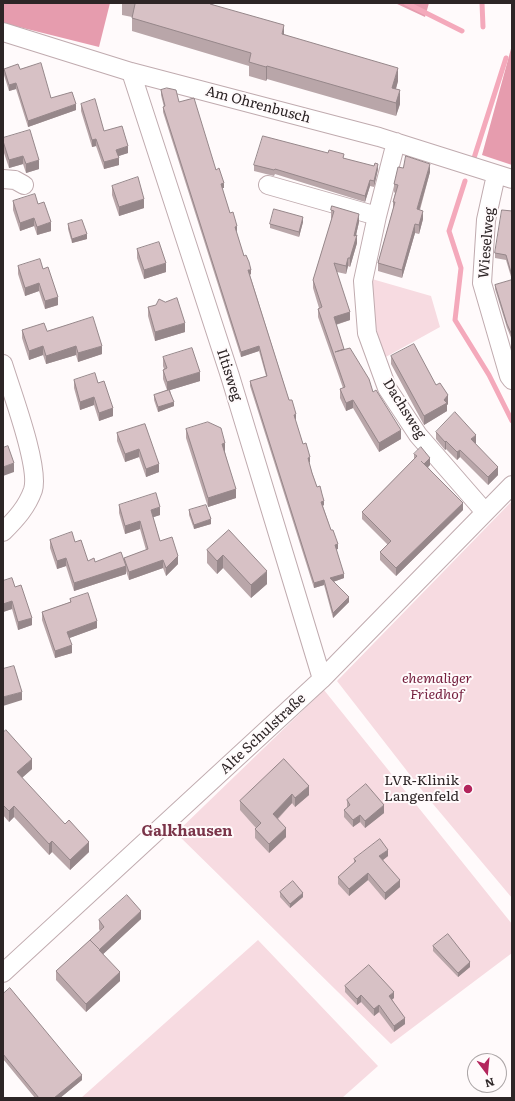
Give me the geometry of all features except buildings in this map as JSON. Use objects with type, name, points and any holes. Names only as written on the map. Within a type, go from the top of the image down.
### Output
[{"type":"street","name":"Am Ohrenbusch","points":[[3,32],[130,72],[396,142],[504,177]]},
{"type":"street","name":"Iltisweg","points":[[130,72],[230,376],[322,679]]},
{"type":"street","name":"Dachsweg","points":[[396,142],[377,216],[363,281],[368,340],[387,388],[418,435],[485,512]]},
{"type":"street","name":"Wieselweg","points":[[504,177],[486,220],[482,283],[509,376],[512,380]]},
{"type":"street","points":[[3,179],[15,180],[24,185]]},
{"type":"street","points":[[268,185],[377,216]]},
{"type":"street","points":[[3,364],[32,459],[34,488],[27,504],[17,518],[3,532]]},
{"type":"street","name":"Alte Schulstraße","points":[[3,973],[322,679],[512,485]]},
{"type":"green space","points":[[372,279],[431,296],[440,327],[384,358],[373,317]]},
{"type":"green space","name":"ehemaliger Friedhof","points":[[512,501],[512,898],[428,798],[337,681]]},
{"type":"green space","points":[[324,690],[512,924],[512,953],[391,1044],[176,833]]},
{"type":"green space","points":[[258,940],[378,1066],[342,1098],[81,1098]]},
{"type":"shaded area","points":[[3,3],[110,3],[99,47],[3,23]]},
{"type":"shaded area","points":[[395,3],[429,3],[425,17]]},
{"type":"shaded area","points":[[512,45],[512,165],[482,155]]},
{"type":"waterway","points":[[406,3],[462,31]]},
{"type":"waterway","points":[[482,3],[483,27]]},
{"type":"waterway","points":[[474,158],[506,58]]},
{"type":"waterway","points":[[465,181],[449,231],[461,268],[455,320],[489,375],[512,421]]},
{"type":"place","name":"LVR-Klinik Langenfeld","points":[[468,789]]},
{"type":"district","name":"Galkhausen","points":[[187,832]]}]
